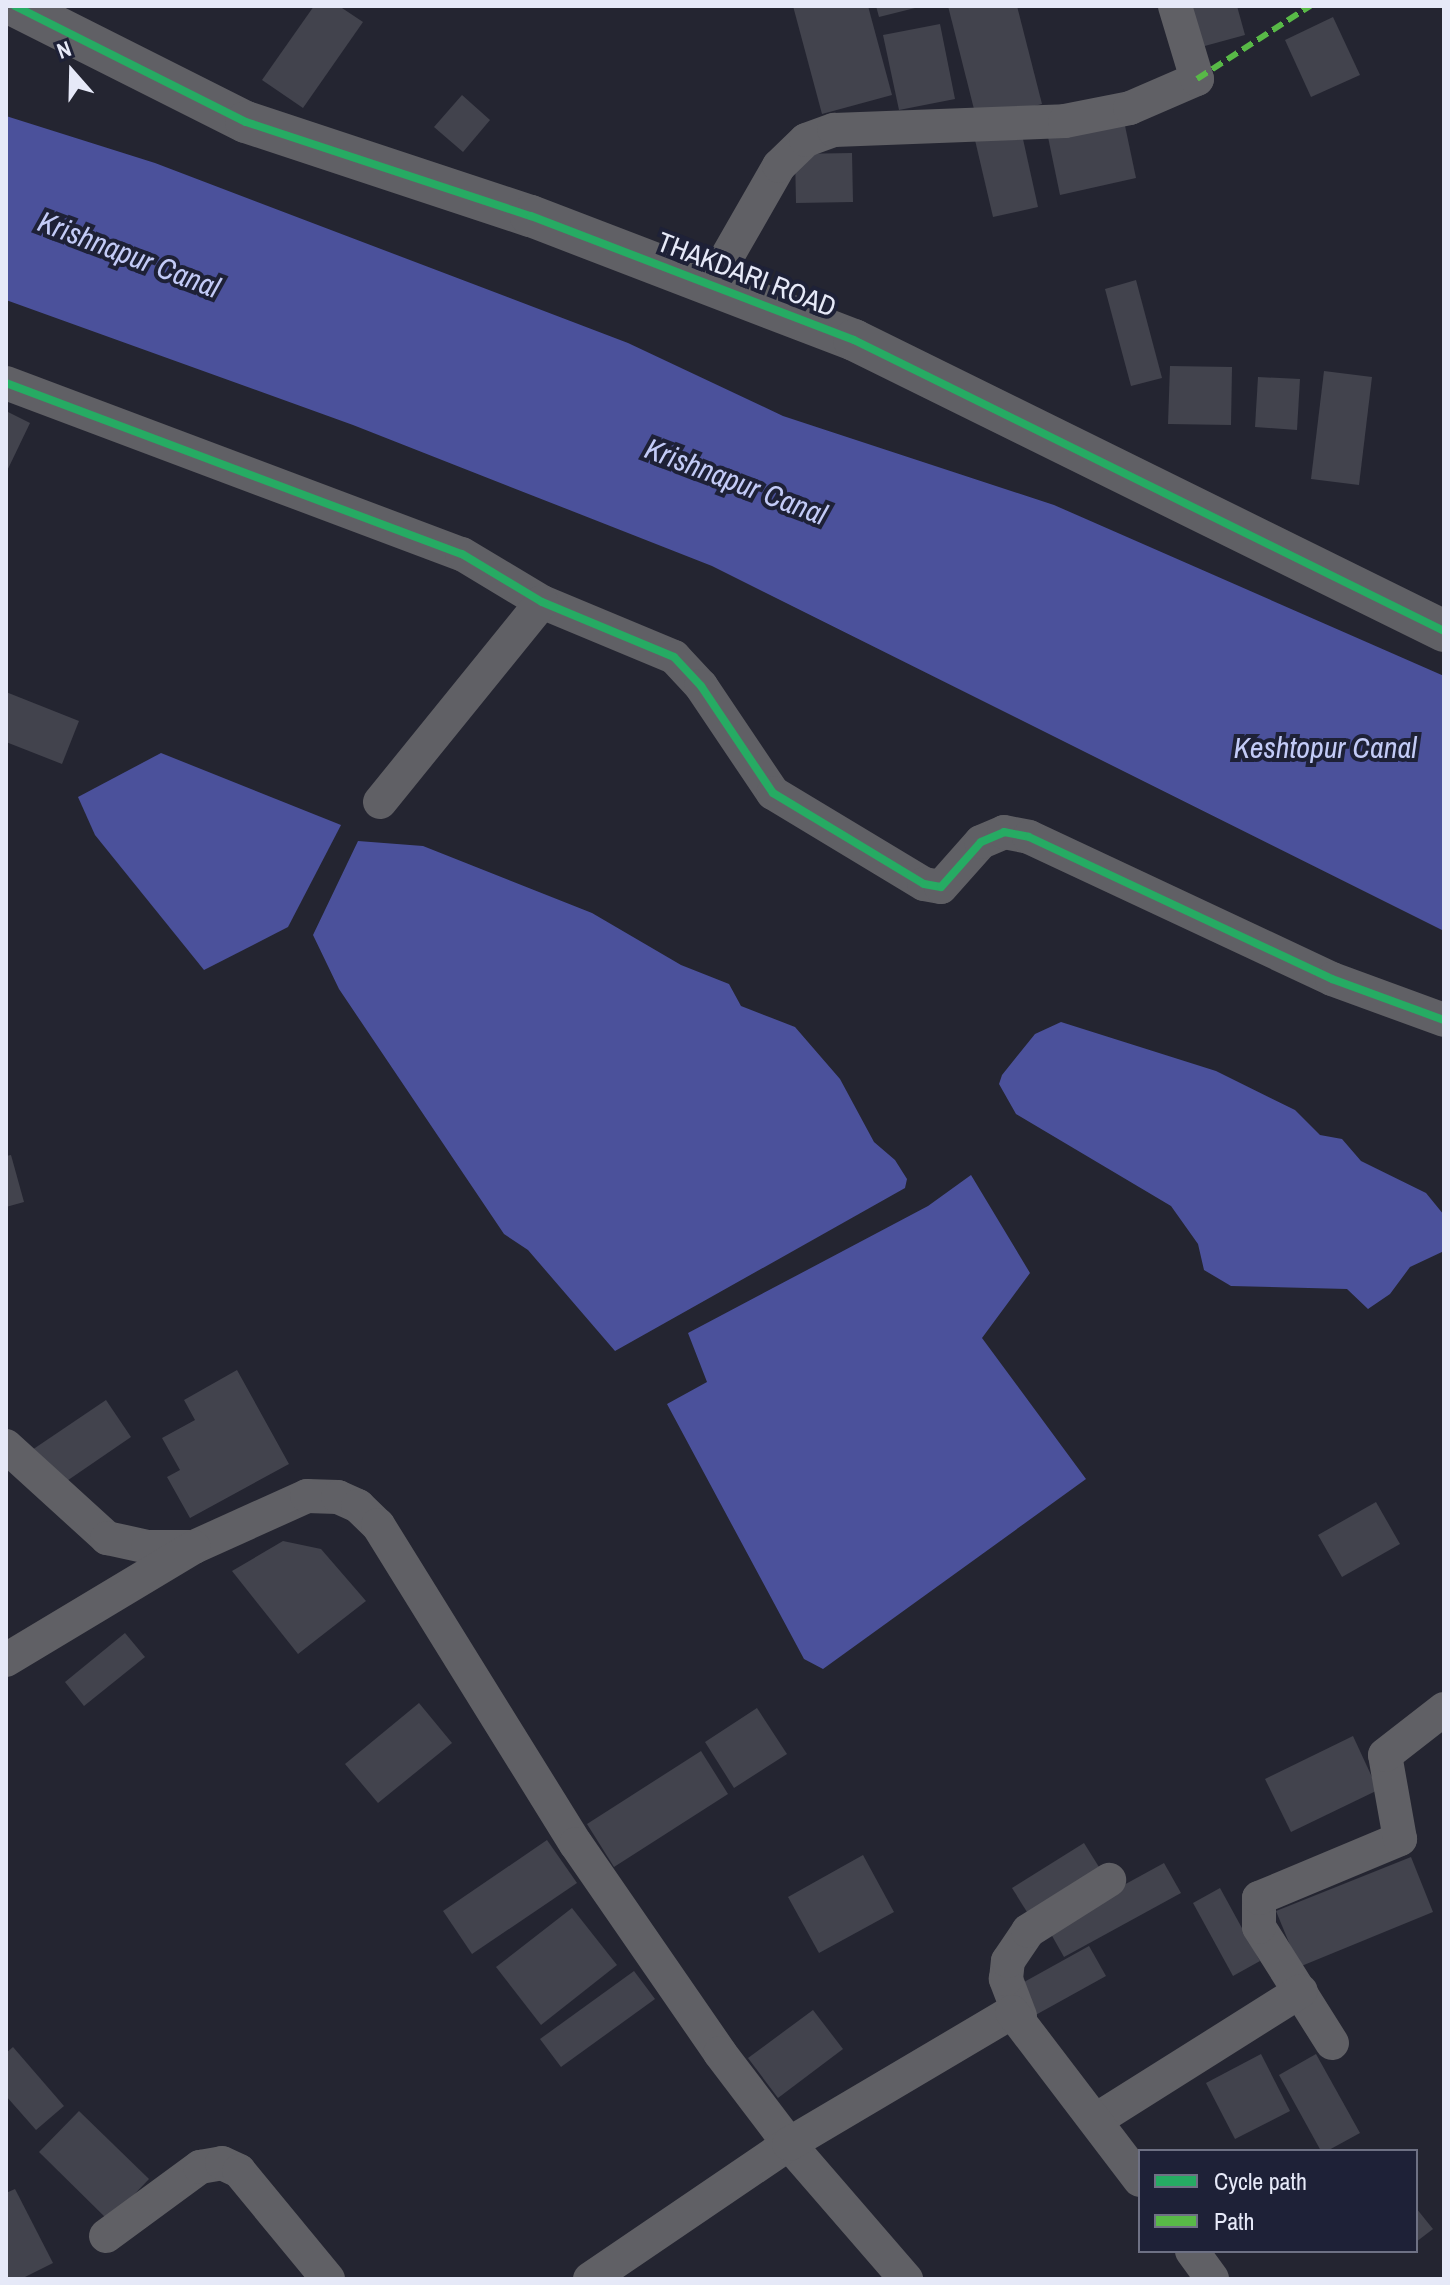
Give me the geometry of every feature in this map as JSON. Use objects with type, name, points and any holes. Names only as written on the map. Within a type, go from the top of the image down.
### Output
[{"type":"street","name":"THAKDARI ROAD","points":[[15,6],[246,122],[712,283],[854,340],[1444,631]]},
{"type":"street","points":[[712,283],[779,166],[806,140],[834,130],[1065,121],[1130,108],[1197,79],[1175,6]]},
{"type":"street","points":[[6,383],[462,554],[542,602],[674,657],[773,793],[924,884],[941,887],[993,837],[1004,832],[1029,837],[1332,979],[1444,1020]]},
{"type":"street","points":[[380,802],[542,602]]},
{"type":"street","points":[[6,1446],[107,1538],[148,1547],[194,1547]]},
{"type":"street","points":[[6,1660],[194,1547],[307,1496],[338,1497],[378,1525],[576,1844],[789,2144],[906,2279]]},
{"type":"street","points":[[1332,2043],[1259,1927],[1259,1898],[1400,1839],[1385,1755],[1444,1709]]},
{"type":"street","points":[[1109,1880],[1028,1931],[1008,1961],[1006,1979],[1020,2016],[1138,2177]]},
{"type":"street","points":[[1096,2120],[1301,1991]]},
{"type":"street","points":[[590,2279],[789,2144],[1001,2014],[1020,2016]]},
{"type":"street","points":[[106,2236],[200,2167],[222,2163],[239,2171],[328,2279]]},
{"type":"street","points":[[1193,2253],[1212,2279]]},
{"type":"water","name":"Keshtopur Canal","points":[[6,116],[155,163],[628,343],[783,416],[1054,505],[1444,676],[1444,931],[712,566],[353,425],[6,300]]},
{"type":"water","points":[[161,753],[341,825],[288,927],[204,970],[95,835],[78,797]]},
{"type":"water","points":[[358,841],[423,846],[592,913],[681,965],[729,984],[741,1006],[795,1027],[840,1079],[874,1142],[895,1160],[907,1179],[905,1188],[615,1351],[528,1250],[504,1234],[339,989],[313,935]]},
{"type":"water","points":[[1061,1022],[1216,1071],[1295,1110],[1320,1135],[1342,1139],[1361,1161],[1426,1193],[1444,1215],[1444,1251],[1410,1267],[1390,1294],[1368,1309],[1347,1289],[1231,1286],[1204,1270],[1198,1244],[1171,1206],[1016,1114],[999,1084],[1002,1075],[1035,1034]]},
{"type":"water","points":[[971,1175],[1030,1273],[982,1338],[1086,1479],[823,1669],[804,1659],[667,1404],[707,1382],[688,1333],[928,1206]]},
{"type":"building","points":[[314,6],[339,6],[363,22],[303,108],[262,80]]},
{"type":"building","points":[[793,6],[868,6],[892,95],[822,114]]},
{"type":"building","points":[[876,6],[919,6],[919,7],[879,17]]},
{"type":"building","points":[[948,6],[1017,6],[1042,104],[977,121]]},
{"type":"building","points":[[1190,6],[1237,6],[1245,35],[1201,47]]},
{"type":"building","points":[[1333,17],[1360,75],[1311,97],[1285,40]]},
{"type":"building","points":[[940,24],[955,99],[899,110],[883,35]]},
{"type":"building","points":[[462,95],[490,120],[463,152],[434,127]]},
{"type":"building","points":[[1124,121],[1136,178],[1060,195],[1048,137]]},
{"type":"building","points":[[1021,130],[1038,207],[993,217],[975,140]]},
{"type":"building","points":[[852,153],[853,202],[796,203],[795,154]]},
{"type":"building","points":[[1136,280],[1162,378],[1131,386],[1105,289]]},
{"type":"building","points":[[1170,366],[1232,367],[1231,425],[1168,424]]},
{"type":"building","points":[[1324,371],[1372,377],[1359,485],[1311,479]]},
{"type":"building","points":[[1258,377],[1300,379],[1297,430],[1255,427]]},
{"type":"building","points":[[6,411],[30,423],[6,473]]},
{"type":"building","points":[[6,692],[79,721],[62,764],[6,742]]},
{"type":"building","points":[[11,1155],[24,1202],[6,1207],[6,1156]]},
{"type":"building","points":[[237,1370],[289,1464],[190,1518],[167,1477],[180,1470],[162,1438],[195,1420],[184,1400]]},
{"type":"building","points":[[106,1400],[131,1437],[58,1487],[32,1450]]},
{"type":"building","points":[[1376,1502],[1400,1544],[1342,1577],[1318,1535]]},
{"type":"building","points":[[283,1541],[321,1549],[366,1601],[298,1654],[232,1571]]},
{"type":"building","points":[[125,1633],[145,1657],[84,1706],[65,1682]]},
{"type":"building","points":[[419,1703],[452,1743],[378,1803],[345,1764]]},
{"type":"building","points":[[757,1708],[787,1754],[734,1788],[705,1742]]},
{"type":"building","points":[[1353,1736],[1378,1790],[1291,1832],[1265,1779]]},
{"type":"building","points":[[701,1751],[728,1794],[614,1867],[587,1824]]},
{"type":"building","points":[[547,1840],[577,1883],[472,1954],[443,1911]]},
{"type":"building","points":[[1084,1843],[1104,1875],[1032,1920],[1012,1888]]},
{"type":"building","points":[[863,1855],[894,1912],[819,1953],[788,1897]]},
{"type":"building","points":[[1411,1857],[1433,1912],[1299,1967],[1276,1911]]},
{"type":"building","points":[[1164,1863],[1181,1893],[1064,1957],[1047,1927]]},
{"type":"building","points":[[1220,1888],[1260,1961],[1233,1976],[1193,1903]]},
{"type":"building","points":[[572,1908],[617,1965],[541,2025],[496,1967]]},
{"type":"building","points":[[1089,1946],[1106,1976],[1032,2017],[1015,1987]]},
{"type":"building","points":[[634,1971],[655,1999],[561,2067],[540,2039]]},
{"type":"building","points":[[813,2010],[843,2049],[778,2098],[748,2058]]},
{"type":"building","points":[[13,2047],[64,2106],[36,2130],[6,2096],[6,2053]]},
{"type":"building","points":[[1261,2054],[1290,2111],[1235,2139],[1206,2083]]},
{"type":"building","points":[[1316,2054],[1360,2133],[1331,2149],[1320,2149],[1279,2075]]},
{"type":"building","points":[[79,2111],[149,2179],[109,2221],[39,2152]]},
{"type":"building","points":[[15,2189],[53,2263],[21,2279],[6,2279],[6,2193]]},
{"type":"building","points":[[1418,2210],[1433,2229],[1418,2240]]},
{"type":"marked path","points":[[1197,79],[1310,6]]},
{"type":"cycle path","points":[[15,6],[246,122],[531,216],[854,340],[1444,631]]},
{"type":"cycle path","points":[[6,383],[462,554],[542,602],[674,657],[701,686],[773,793],[924,884],[941,887],[981,842],[1004,832],[1029,837],[1332,979],[1444,1020]]},
{"type":"water label","name":"Krishnapur Canal","points":[[129,254]]},
{"type":"water label","name":"Krishnapur Canal","points":[[736,481]]}]
